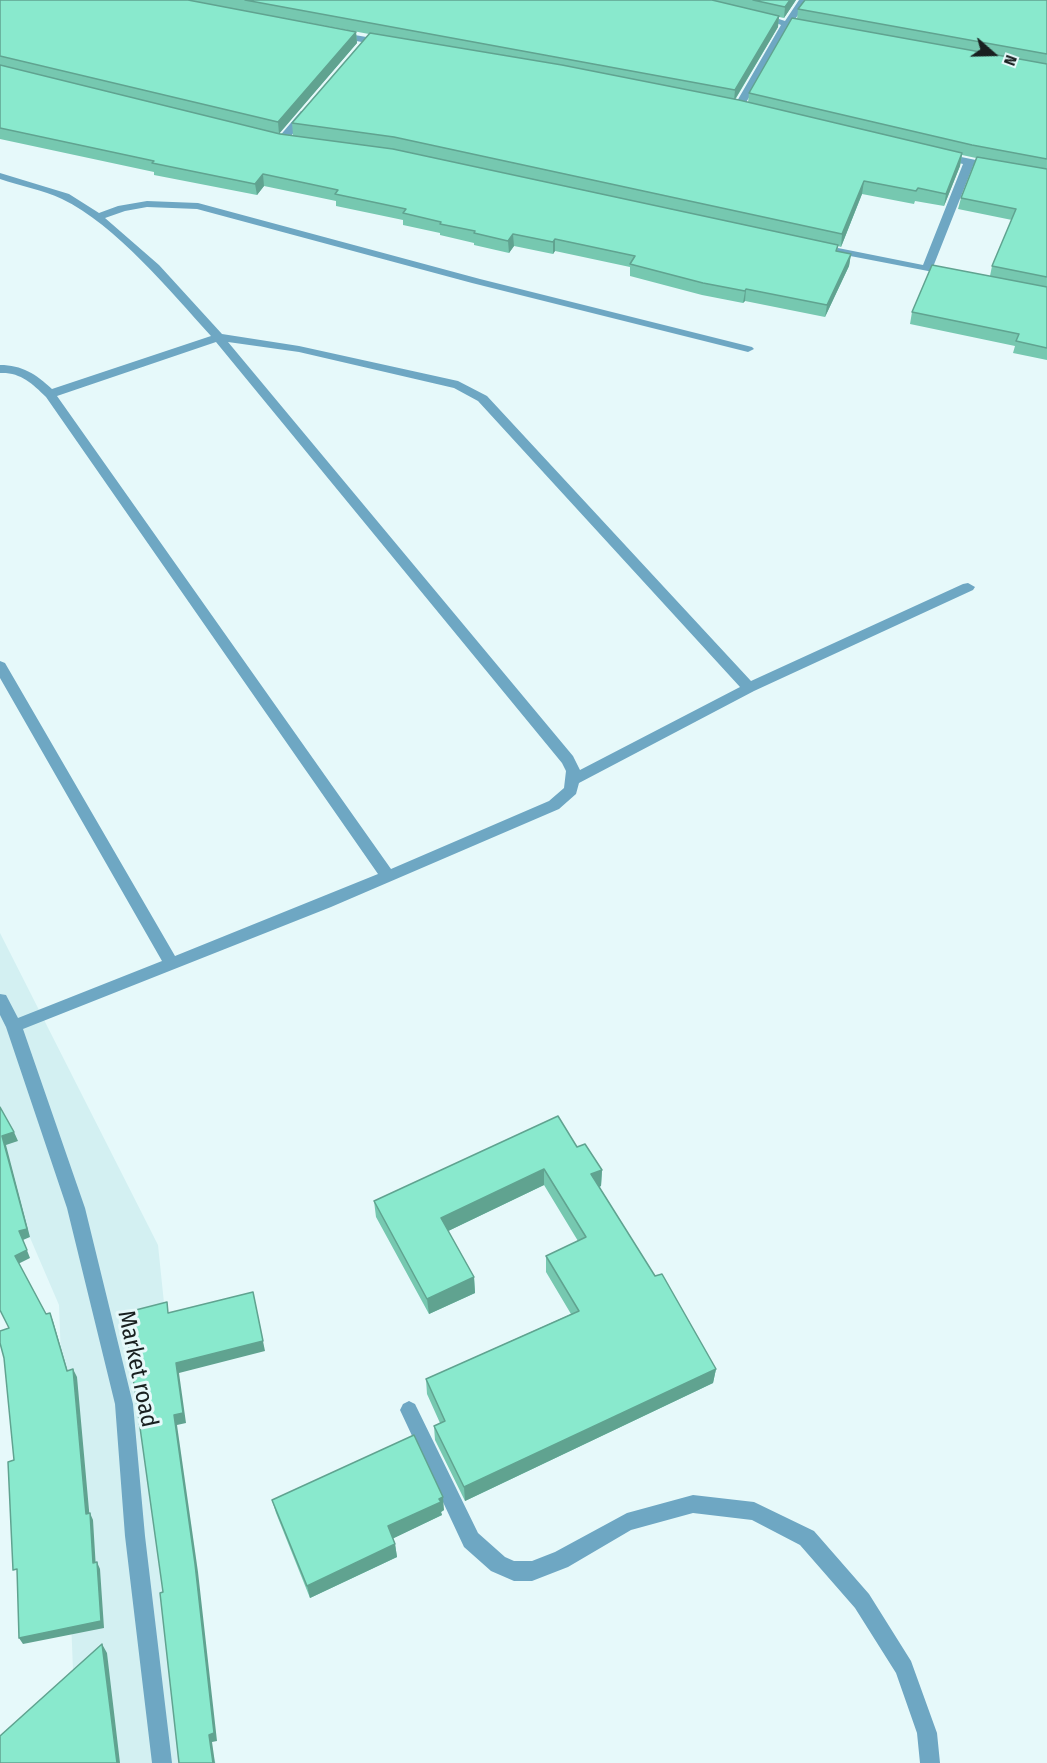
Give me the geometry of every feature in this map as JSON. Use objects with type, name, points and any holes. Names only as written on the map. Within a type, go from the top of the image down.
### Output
[{"type":"street","points":[[738,108],[786,24],[804,0]]},
{"type":"street","points":[[765,19],[820,30]]},
{"type":"street","points":[[322,32],[391,44]]},
{"type":"street","points":[[360,50],[368,40]]},
{"type":"street","points":[[282,140],[313,104]]},
{"type":"street","points":[[726,105],[761,113]]},
{"type":"street","points":[[934,154],[1002,168]]},
{"type":"street","points":[[927,269],[969,162]]},
{"type":"street","points":[[0,176],[65,196],[98,217],[155,267],[218,337],[568,760],[573,771],[571,790],[554,805],[388,876],[14,1026]]},
{"type":"street","points":[[98,217],[131,205],[170,203],[198,206],[476,281],[748,349]]},
{"type":"street","points":[[810,245],[960,276]]},
{"type":"street","points":[[50,394],[218,337],[299,349],[458,385],[483,396],[749,688]]},
{"type":"street","points":[[0,369],[16,369],[26,372],[50,394],[388,876]]},
{"type":"street","points":[[573,780],[749,688],[968,587]]},
{"type":"street","points":[[0,666],[172,964]]},
{"type":"street","name":"Market road","points":[[0,1000],[14,1026],[76,1208],[124,1404],[135,1536],[162,1763]]},
{"type":"street","points":[[409,1410],[471,1540],[498,1564],[514,1571],[532,1571],[561,1560],[627,1522],[693,1504],[754,1511],[807,1538],[862,1601],[904,1668],[927,1733],[930,1763]]},
{"type":"shaded area","points":[[0,933],[158,1245],[210,1748],[216,1763],[2,1763],[74,1697],[59,1305],[0,1168]]},
{"type":"building","points":[[0,0],[188,0],[356,32],[278,122],[0,56]]},
{"type":"building","points":[[245,0],[712,0],[779,16],[735,90]]},
{"type":"building","points":[[753,0],[790,0],[785,7]]},
{"type":"building","points":[[805,0],[1047,0],[1047,54],[798,9]]},
{"type":"building","points":[[792,18],[1047,64],[1047,159],[972,145],[749,93]]},
{"type":"building","points":[[370,33],[562,65],[739,100],[962,153],[946,194],[864,181],[842,234],[394,137],[292,123]]},
{"type":"building","points":[[0,65],[280,134],[393,149],[838,245],[836,251],[851,254],[827,305],[703,283],[630,264],[635,256],[555,239],[553,242],[513,234],[508,241],[403,213],[406,209],[335,194],[338,190],[263,174],[255,184],[152,163],[154,161],[0,128]]},
{"type":"building","points":[[977,157],[1047,169],[1047,277],[992,266],[1016,209],[961,198]]},
{"type":"building","points":[[932,265],[1047,287],[1047,348],[1016,341],[1019,334],[912,312]]},
{"type":"building","points":[[0,1107],[14,1132],[2,1136],[27,1229],[19,1231],[27,1250],[15,1256],[46,1314],[50,1313],[67,1371],[73,1369],[86,1514],[90,1513],[93,1563],[97,1562],[101,1621],[19,1638],[17,1569],[13,1570],[8,1462],[14,1460],[4,1358],[0,1343],[0,1331],[9,1328],[0,1310]]},
{"type":"building","points":[[558,1116],[577,1147],[585,1144],[602,1170],[591,1174],[655,1276],[662,1274],[716,1369],[464,1487],[434,1426],[445,1421],[426,1379],[579,1311],[546,1256],[586,1237],[544,1169],[441,1218],[474,1277],[427,1299],[374,1201]]},
{"type":"building","points":[[253,1292],[263,1341],[176,1363],[183,1413],[174,1415],[195,1564],[214,1733],[209,1735],[213,1763],[179,1763],[160,1593],[163,1592],[124,1313],[167,1302],[168,1313]]},
{"type":"building","points":[[414,1435],[443,1497],[439,1499],[441,1502],[388,1526],[395,1544],[307,1586],[272,1500]]},
{"type":"building","points":[[102,1644],[117,1763],[0,1763],[0,1736]]}]
